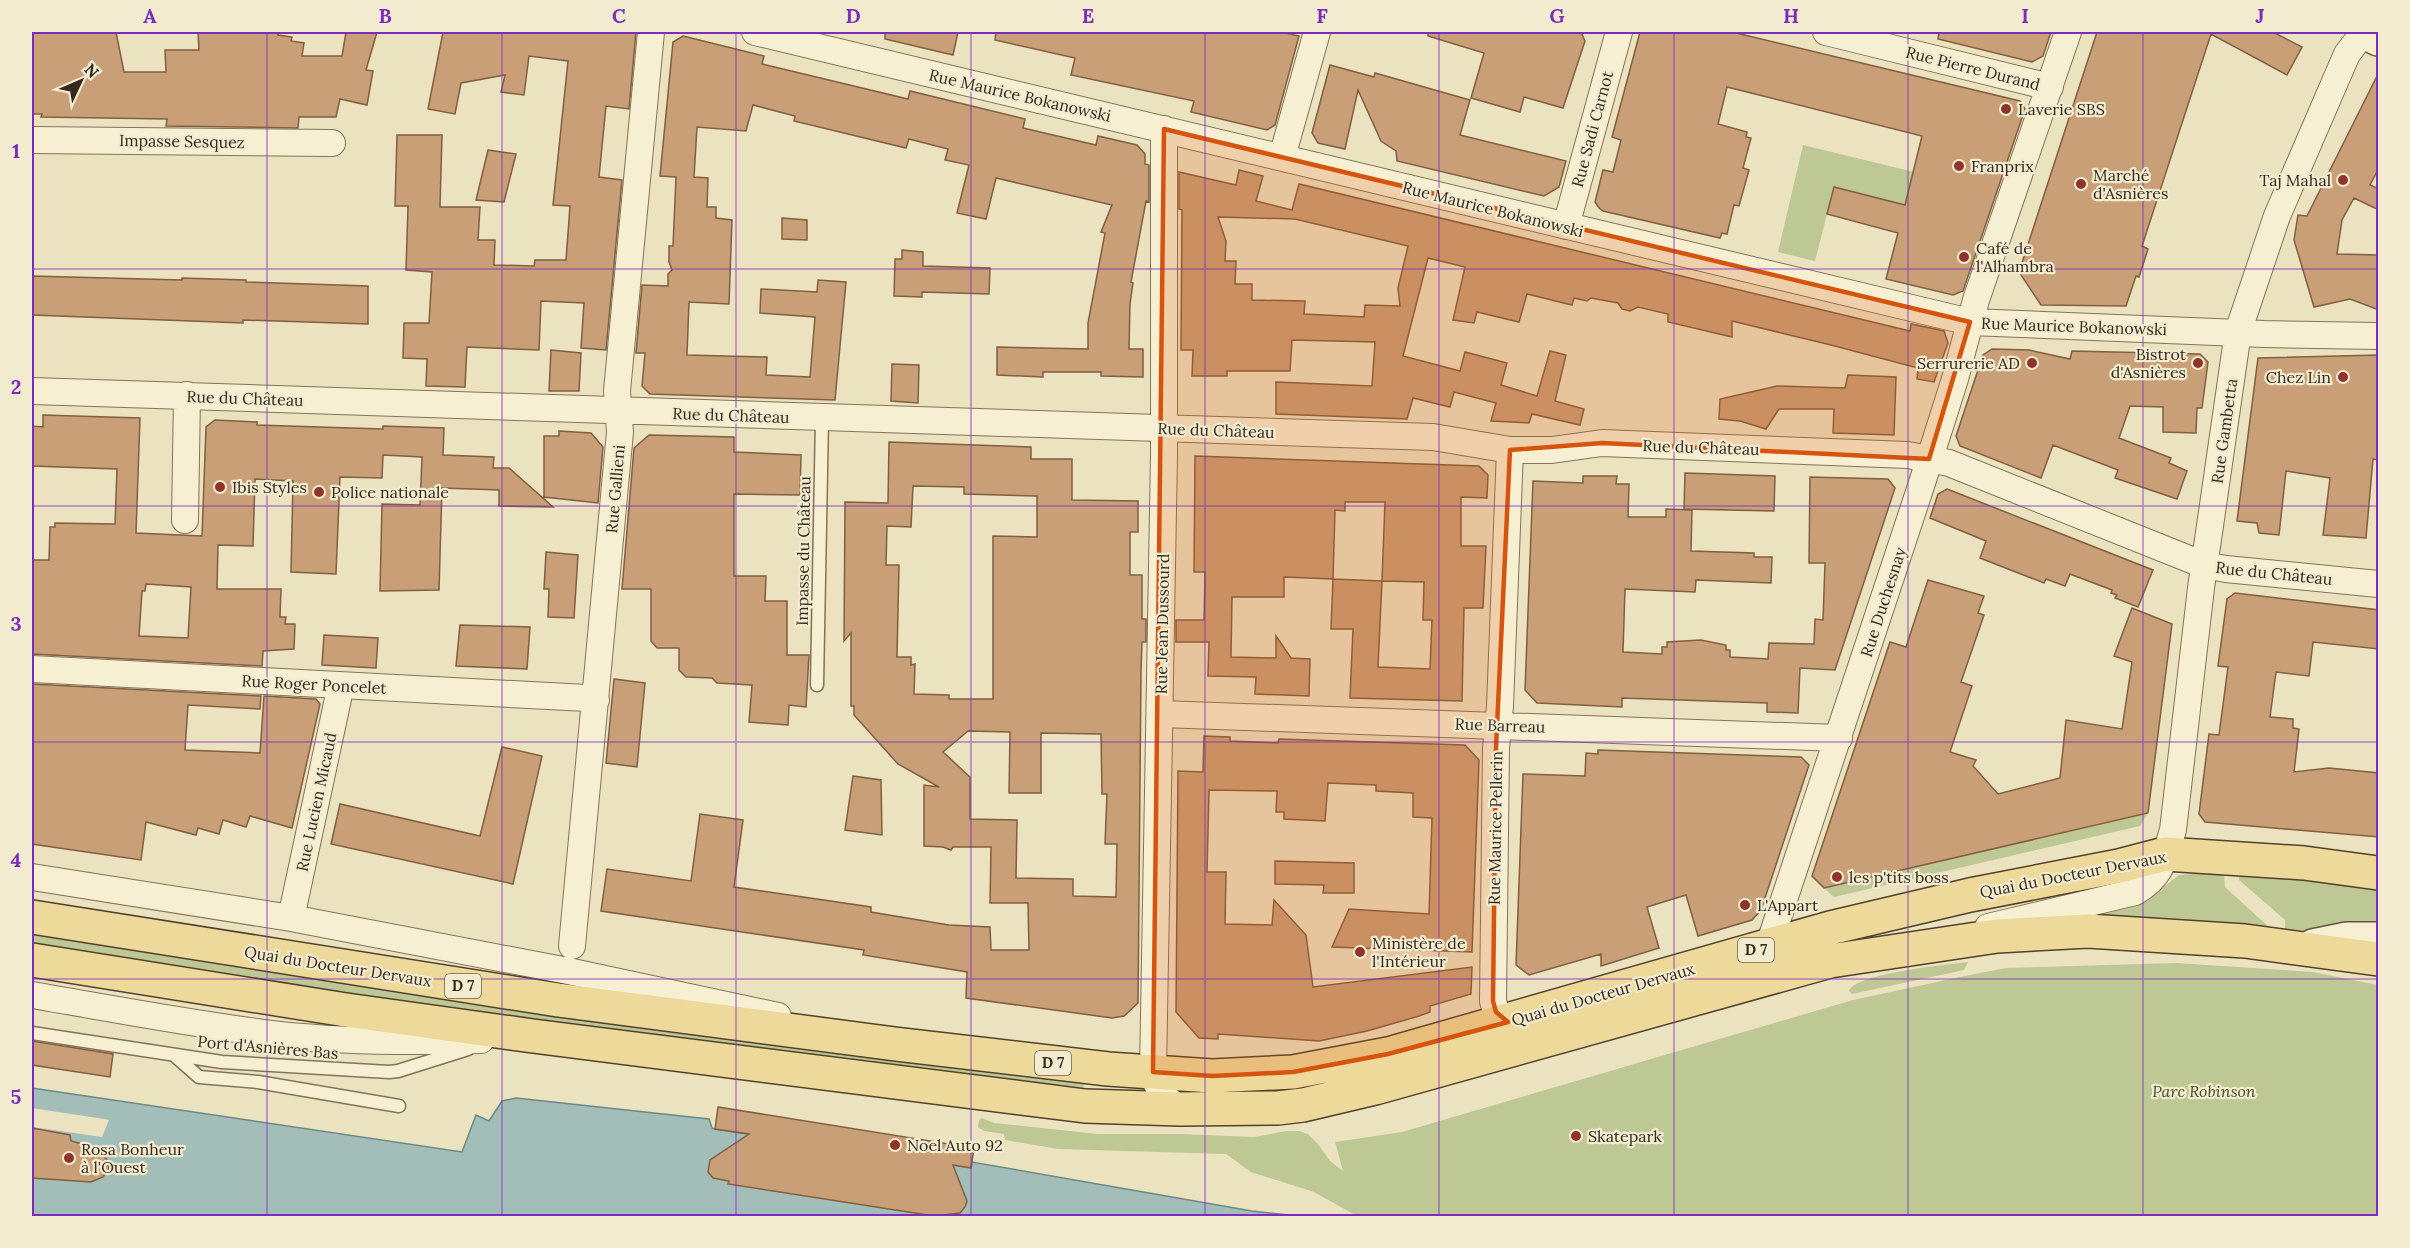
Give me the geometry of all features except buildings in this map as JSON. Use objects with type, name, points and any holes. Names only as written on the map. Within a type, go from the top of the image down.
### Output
[{"type":"main road","points":[[2364,32],[2379,39]]},
{"type":"main road","name":"Quai du Docteur Dervaux","points":[[32,917],[558,1000],[895,1044],[1153,1072],[1251,1076],[1304,1070],[1379,1056],[1508,1022],[1769,945],[1904,910],[2165,854],[2304,863],[2379,873]]},
{"type":"main road","name":"Quai du Docteur Dervaux","points":[[2304,863],[2379,861]]},
{"type":"main road","name":"D 7","points":[[32,960],[346,1010],[533,1036],[1085,1106],[1269,1109],[1311,1103],[1575,1033],[1699,996],[1819,964],[1997,936],[2088,931],[2245,941],[2379,959]]},
{"type":"main road","points":[[2305,948],[2346,939],[2379,939]]},
{"type":"street","name":"Rue Gallieni","points":[[570,959],[597,700],[620,432],[617,391],[651,32]]},
{"type":"street","name":"Rue Maurice Bokanowski","points":[[755,32],[1970,322],[2264,334],[2379,336]]},
{"type":"street","points":[[1282,158],[1317,32]]},
{"type":"street","name":"Rue Sadi Carnot","points":[[1566,226],[1619,32]]},
{"type":"street","name":"Rue Pierre Durand","points":[[1826,32],[2050,87]]},
{"type":"street","name":"Rue Duchesnay","points":[[1769,945],[1839,738],[1958,370],[1970,322],[2068,32]]},
{"type":"street","name":"Rue Gambetta","points":[[1892,951],[2057,909],[2135,892],[2158,873],[2173,830],[2204,565],[2238,332],[2277,216],[2346,54],[2364,32]]},
{"type":"street","name":"Rue Jean Dussourd","points":[[1164,129],[1161,714],[1153,1072],[1164,1096],[1180,1109]]},
{"type":"street","name":"Impasse Sesquez","points":[[32,140],[332,143]]},
{"type":"street","name":"Rue du Château","points":[[32,391],[1433,437],[1510,450],[1552,450],[1602,443],[1908,455],[1949,463],[2204,565],[2379,584]]},
{"type":"street","points":[[185,520],[187,395]]},
{"type":"street","name":"Rue Maurice Pellerin","points":[[1508,1022],[1496,1012],[1493,1001],[1498,725],[1510,450]]},
{"type":"street","name":"Rue Roger Poncelet","points":[[32,669],[597,700]]},
{"type":"street","name":"Rue Lucien Micaud","points":[[291,918],[339,686]]},
{"type":"street","name":"Rue Barreau","points":[[1161,714],[1839,738]]},
{"type":"street","name":"Quai du Docteur Dervaux","points":[[32,877],[570,959],[730,1004],[895,1044]]},
{"type":"street","points":[[32,995],[282,1035],[386,1040],[498,1040],[533,1036]]},
{"type":"lane","name":"Impasse du Château","points":[[817,685],[822,418]]},
{"type":"lane","name":"Port d'Asnières Bas","points":[[32,1033],[222,1062],[389,1072],[498,1040]]},
{"type":"lane","points":[[173,1054],[199,1077],[258,1082],[399,1106]]},
{"type":"highlighted area","points":[[1164,129],[1970,322],[1929,459],[1602,443],[1510,450],[1496,748],[1493,1001],[1496,1012],[1508,1022],[1388,1054],[1293,1072],[1212,1076],[1153,1072]]},
{"type":"green space","points":[[1803,145],[1914,172],[1905,205],[1834,187],[1815,261],[1778,252]]},
{"type":"green space","points":[[2148,813],[2140,826],[1834,897],[1824,888]]},
{"type":"green space","points":[[2224,874],[2225,887],[2270,928],[2073,914],[2148,899],[2179,875]]},
{"type":"green space","points":[[2239,875],[2280,876],[2378,888],[2378,932],[2285,930],[2285,920],[2239,880]]},
{"type":"green space","points":[[32,931],[1084,1079],[1083,1093],[558,1025],[32,946]]},
{"type":"green space","points":[[1968,962],[1964,970],[1852,994],[1849,991],[1867,979]]},
{"type":"green space","name":"Parc Robinson","points":[[2176,963],[2313,972],[2378,985],[2378,1216],[1357,1216],[1314,1192],[1251,1172],[1226,1154],[1058,1149],[1005,1140],[1004,1134],[984,1131],[978,1127],[979,1120],[982,1118],[994,1123],[1098,1134],[1254,1137],[1299,1131],[1308,1134],[1330,1161],[1343,1171],[1335,1142],[1402,1132],[1853,1000],[2006,968]]},
{"type":"water","points":[[32,1088],[462,1152],[476,1115],[489,1121],[502,1101],[516,1098],[709,1119],[712,1128],[715,1129],[971,1168],[972,1162],[1252,1211],[1298,1216],[32,1216]]},
{"type":"pier","points":[[32,1108],[109,1120],[102,1137],[32,1127]]},
{"type":"place","name":"Laverie SBS","points":[[2006,109]]},
{"type":"place","name":"Franprix","points":[[1959,166]]},
{"type":"place","name":"Taj Mahal","points":[[2343,180]]},
{"type":"place","name":"Marché d'Asnières","points":[[2081,184]]},
{"type":"place","name":"Café de l'Alhambra","points":[[1964,257]]},
{"type":"place","name":"Serrurerie AD","points":[[2032,363]]},
{"type":"place","name":"Bistrot d'Asnières","points":[[2198,363]]},
{"type":"place","name":"Chez Lin","points":[[2343,377]]},
{"type":"place","name":"Ibis Styles","points":[[220,487]]},
{"type":"place","name":"Police nationale","points":[[319,492]]},
{"type":"place","name":"les p'tits boss","points":[[1837,877]]},
{"type":"place","name":"L'Appart","points":[[1745,905]]},
{"type":"place","name":"Ministère de l'Intérieur","points":[[1360,952]]},
{"type":"place","name":"Skatepark","points":[[1576,1136]]},
{"type":"place","name":"Noel Auto 92","points":[[895,1145]]},
{"type":"place","name":"Rosa Bonheur à l'Ouest","points":[[69,1158]]}]
